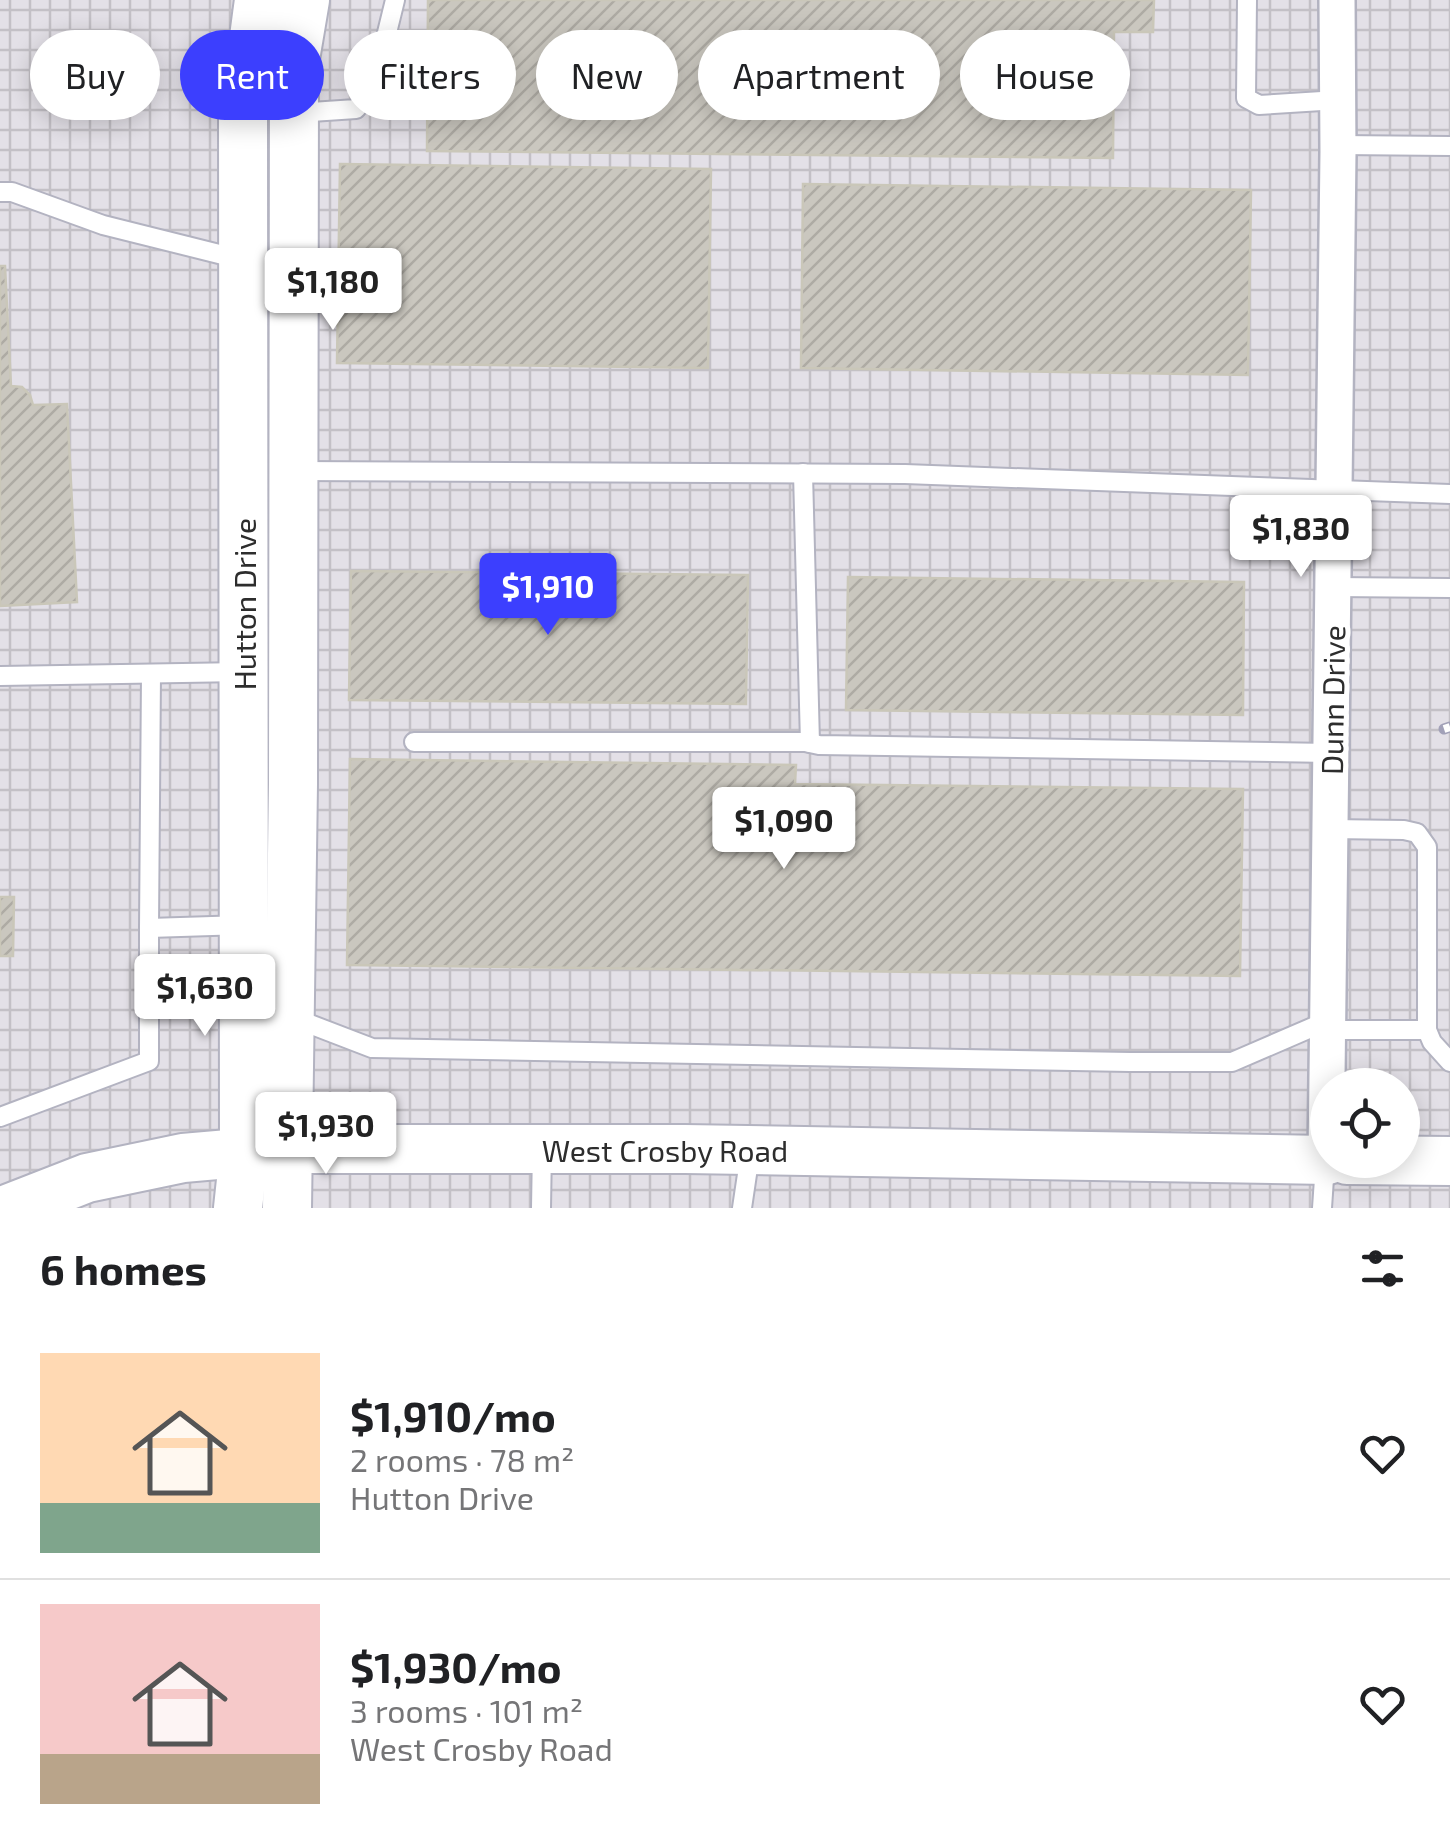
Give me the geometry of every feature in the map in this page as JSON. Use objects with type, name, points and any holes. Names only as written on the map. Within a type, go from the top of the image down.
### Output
[{"type":"street","name":"Hutton Drive","points":[[258,0],[244,120],[244,925],[265,1150],[287,1208]]},
{"type":"street","name":"Hutton Drive","points":[[300,30],[305,0]]},
{"type":"street","name":"Dunn Drive","points":[[1329,1068],[1337,0]]},
{"type":"street","name":"Hutton Drive","points":[[238,1208],[265,1150],[289,1016],[295,120]]},
{"type":"street","points":[[244,260],[294,261]]},
{"type":"street","points":[[244,672],[293,672]]},
{"type":"street","name":"West Crosby Road","points":[[10,1208],[87,1178],[183,1158],[265,1150],[751,1150],[1310,1160]]},
{"type":"street","name":"West Crosby Road","points":[[1420,1161],[1450,1161]]},
{"type":"lane","points":[[324,111],[356,109],[374,86],[395,0]]},
{"type":"lane","points":[[1247,0],[1246,98],[1258,106],[1338,100]]},
{"type":"lane","points":[[1338,145],[1450,146]]},
{"type":"lane","points":[[0,192],[12,192],[103,225],[244,260]]},
{"type":"lane","points":[[294,471],[905,474],[1450,494]]},
{"type":"lane","points":[[803,473],[810,743]]},
{"type":"lane","points":[[1333,587],[1450,588]]},
{"type":"lane","points":[[0,676],[244,672]]},
{"type":"lane","points":[[0,1117],[148,1061],[151,674]]},
{"type":"lane","points":[[414,742],[810,743],[1331,753]]},
{"type":"lane","points":[[1330,829],[1404,830],[1417,833],[1427,847],[1427,1030],[1450,1062]]},
{"type":"lane","points":[[148,928],[244,925]]},
{"type":"lane","points":[[289,1016],[372,1048],[1130,1062],[1232,1062],[1327,1026],[1427,1030]]},
{"type":"lane","points":[[542,1149],[542,1208]]},
{"type":"lane","points":[[742,1208],[751,1150]]},
{"type":"lane","points":[[1322,1208],[1330,1178]]},
{"type":"shaded area","points":[[0,0],[1450,0],[1450,1208],[0,1208]]},
{"type":"building","points":[[428,0],[1154,0],[1153,32],[960,30],[960,120],[1113,120],[1113,158],[427,151],[427,120],[516,120],[516,30],[428,30]]},
{"type":"building","points":[[340,164],[711,169],[708,368],[337,363]]},
{"type":"building","points":[[803,184],[1251,190],[1248,375],[801,368]]},
{"type":"building","points":[[0,266],[5,266],[11,386],[22,387],[33,405],[67,404],[77,602],[0,606]]},
{"type":"building","points":[[351,571],[748,575],[746,704],[349,700]]},
{"type":"building","points":[[848,577],[1244,582],[1243,715],[846,710]]},
{"type":"building","points":[[350,759],[796,765],[795,784],[1243,789],[1240,976],[347,965]]},
{"type":"building","points":[[0,897],[14,897],[13,956],[0,956]]},
{"type":"railway","points":[[1444,729],[1450,727]]}]
